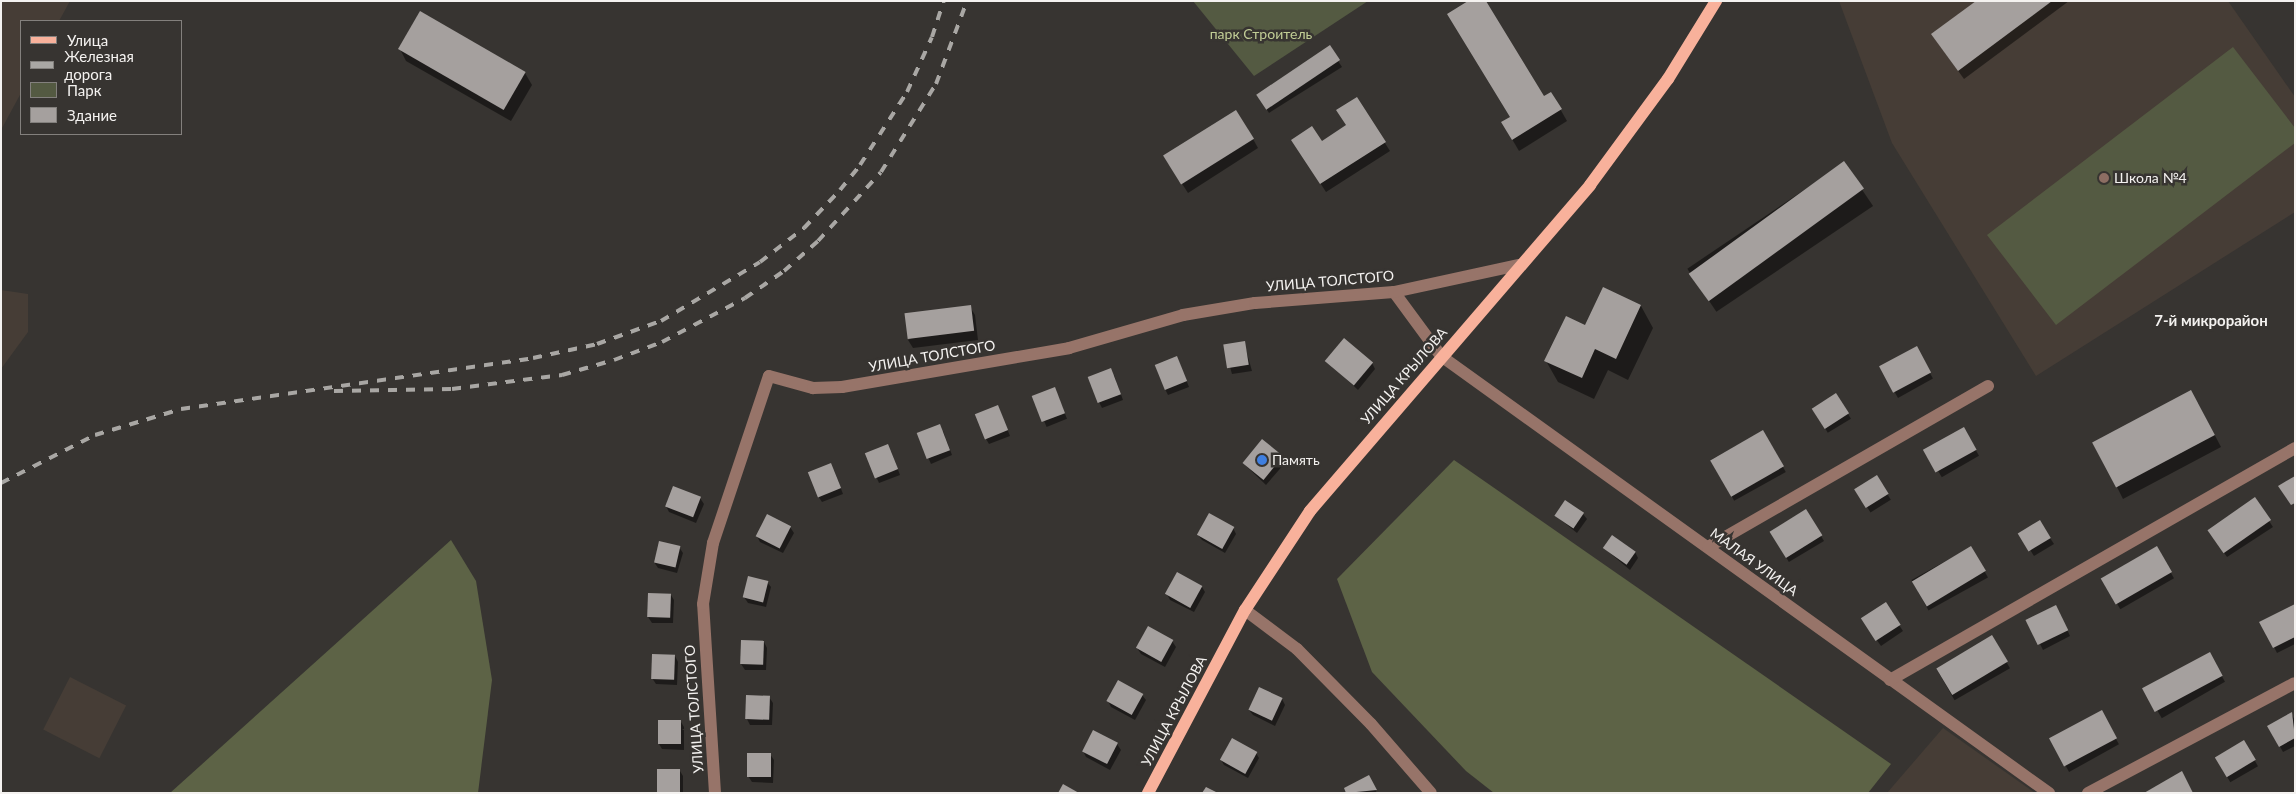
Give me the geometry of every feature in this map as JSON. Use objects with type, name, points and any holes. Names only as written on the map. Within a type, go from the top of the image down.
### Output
[{"type":"main road","name":"УЛИЦА КРЫЛОВА","points":[[1148,793],[1245,610],[1310,511],[1441,356],[1590,185],[1668,79],[1716,1]]},
{"type":"street","name":"УЛИЦА ТОЛСТОГО","points":[[715,793],[703,604],[713,543],[769,376],[813,388],[842,387],[1069,348],[1183,315],[1255,302],[1394,292],[1519,266]]},
{"type":"street","name":"МАЛАЯ УЛИЦА","points":[[1394,292],[1441,356],[2048,793]]},
{"type":"street","points":[[1708,547],[1988,386]]},
{"type":"street","points":[[1890,680],[2295,448]]},
{"type":"street","points":[[1245,610],[1296,650],[1371,724],[1431,793]]},
{"type":"street","points":[[2088,793],[2295,683]]},
{"type":"shaded area","points":[[1,1],[70,1],[60,20],[20,20],[20,95],[1,130]]},
{"type":"shaded area","name":"Школа №4","points":[[1839,1],[2228,1],[2295,97],[2295,212],[2036,376],[1892,143]]},
{"type":"shaded area","points":[[1,290],[28,294],[28,332],[1,369]]},
{"type":"shaded area","points":[[70,677],[126,706],[99,758],[43,730]]},
{"type":"shaded area","points":[[1943,728],[2035,793],[1887,793]]},
{"type":"green space","name":"парк Строитель","points":[[1193,1],[1368,1],[1254,76]]},
{"type":"green space","points":[[2233,47],[2295,128],[2295,143],[2056,325],[1987,235]]},
{"type":"green space","points":[[1454,460],[1891,764],[1868,793],[1494,793],[1466,771],[1372,672],[1337,579]]},
{"type":"green space","points":[[451,540],[476,581],[492,680],[478,793],[170,793]]},
{"type":"building","points":[[1468,1],[1486,1],[1544,96],[1551,92],[1562,109],[1512,140],[1501,122],[1510,117],[1447,14]]},
{"type":"building","points":[[1976,1],[2052,1],[1958,71],[1931,34]]},
{"type":"building","points":[[420,11],[526,72],[504,110],[398,49]]},
{"type":"building","points":[[1330,45],[1340,60],[1266,110],[1256,95]]},
{"type":"building","points":[[1357,97],[1386,142],[1320,184],[1291,140],[1312,126],[1322,141],[1346,125],[1336,110]]},
{"type":"building","points":[[1236,110],[1254,139],[1181,184],[1163,156]]},
{"type":"building","points":[[1844,161],[1864,189],[1709,301],[1689,274]]},
{"type":"building","points":[[1603,287],[1641,305],[1616,359],[1595,349],[1582,378],[1544,361],[1566,316],[1585,325]]},
{"type":"building","points":[[971,305],[974,331],[908,339],[904,313]]},
{"type":"building","points":[[1344,338],[1373,362],[1354,385],[1325,361]]},
{"type":"building","points":[[1245,341],[1249,365],[1227,368],[1223,344]]},
{"type":"building","points":[[1917,346],[1931,372],[1893,393],[1879,366]]},
{"type":"building","points":[[1177,356],[1187,381],[1165,390],[1155,365]]},
{"type":"building","points":[[1111,368],[1121,394],[1098,403],[1088,377]]},
{"type":"building","points":[[1055,387],[1065,413],[1042,422],[1032,396]]},
{"type":"building","points":[[2191,390],[2215,435],[2116,488],[2092,443]]},
{"type":"building","points":[[1836,393],[1849,413],[1825,429],[1812,409]]},
{"type":"building","points":[[998,405],[1008,430],[985,439],[975,414]]},
{"type":"building","points":[[940,424],[950,450],[927,459],[917,433]]},
{"type":"building","points":[[1964,427],[1977,450],[1935,473],[1923,450]]},
{"type":"building","points":[[1763,430],[1784,466],[1731,497],[1710,460]]},
{"type":"building","name":"Память","points":[[1262,439],[1283,456],[1263,480],[1242,463]]},
{"type":"building","points":[[888,444],[898,469],[875,478],[865,453]]},
{"type":"building","points":[[831,463],[841,488],[818,497],[808,472]]},
{"type":"building","points":[[1877,475],[1889,494],[1866,508],[1854,489]]},
{"type":"building","points":[[2295,476],[2295,503],[2291,505],[2278,486]]},
{"type":"building","points":[[673,486],[701,497],[693,517],[665,507]]},
{"type":"building","points":[[2255,497],[2271,520],[2224,553],[2207,530]]},
{"type":"building","points":[[1565,500],[1584,513],[1573,529],[1554,516]]},
{"type":"building","points":[[1806,509],[1822,535],[1786,558],[1770,532]]},
{"type":"building","points":[[1209,513],[1234,527],[1222,549],[1197,535]]},
{"type":"building","points":[[767,514],[791,526],[780,549],[756,536]]},
{"type":"building","points":[[2040,520],[2051,538],[2029,551],[2018,533]]},
{"type":"building","points":[[1612,535],[1636,552],[1627,565],[1603,548]]},
{"type":"building","points":[[659,541],[680,546],[675,567],[654,562]]},
{"type":"building","points":[[1971,546],[1986,571],[1927,606],[1912,582]]},
{"type":"building","points":[[2157,546],[2172,572],[2116,604],[2101,579]]},
{"type":"building","points":[[1177,572],[1202,586],[1190,608],[1165,594]]},
{"type":"building","points":[[748,576],[768,581],[763,602],[743,597]]},
{"type":"building","points":[[648,593],[671,594],[670,618],[647,617]]},
{"type":"building","points":[[1886,602],[1901,625],[1876,641],[1861,618]]},
{"type":"building","points":[[2295,604],[2295,637],[2273,648],[2259,622]]},
{"type":"building","points":[[2056,605],[2068,630],[2038,645],[2025,620]]},
{"type":"building","points":[[1148,626],[1173,640],[1161,662],[1136,648]]},
{"type":"building","points":[[1992,635],[2008,662],[1952,695],[1936,668]]},
{"type":"building","points":[[741,640],[764,641],[763,665],[740,664]]},
{"type":"building","points":[[2210,652],[2223,676],[2155,712],[2142,688]]},
{"type":"building","points":[[652,654],[675,655],[674,680],[651,679]]},
{"type":"building","points":[[1118,680],[1143,694],[1132,715],[1106,701]]},
{"type":"building","points":[[1259,687],[1283,698],[1272,721],[1248,710]]},
{"type":"building","points":[[746,695],[770,696],[769,720],[745,719]]},
{"type":"building","points":[[2102,710],[2117,738],[2064,766],[2049,738]]},
{"type":"building","points":[[2292,712],[2295,738],[2279,747],[2267,726]]},
{"type":"building","points":[[658,720],[681,720],[681,744],[658,744]]},
{"type":"building","points":[[1093,730],[1118,743],[1107,764],[1082,751]]},
{"type":"building","points":[[1232,738],[1257,752],[1245,774],[1220,760]]},
{"type":"building","points":[[2244,740],[2256,760],[2227,777],[2215,758]]},
{"type":"building","points":[[747,753],[771,753],[771,777],[747,777]]},
{"type":"building","points":[[657,769],[680,769],[680,793],[657,793]]},
{"type":"building","points":[[2182,771],[2193,793],[2144,793]]},
{"type":"building","points":[[1369,775],[1377,790],[1346,793],[1344,788]]},
{"type":"building","points":[[1063,784],[1079,793],[1058,793]]},
{"type":"building","points":[[1206,787],[1218,793],[1202,793]]},
{"type":"railway","points":[[1,483],[95,435],[181,409],[533,358],[597,344],[661,321],[760,262],[804,228],[840,190],[860,165],[907,92],[932,37],[944,1]]},
{"type":"railway","points":[[334,391],[452,389],[562,375],[614,360],[662,342],[745,298],[784,271],[818,241],[881,172],[936,84],[967,1]]},
{"type":"place","name":"Школа №4","points":[[2104,178]]},
{"type":"place","name":"Память","points":[[1262,460]]},
{"type":"district","name":"7-й микрорайон","points":[[2211,321]]}]
